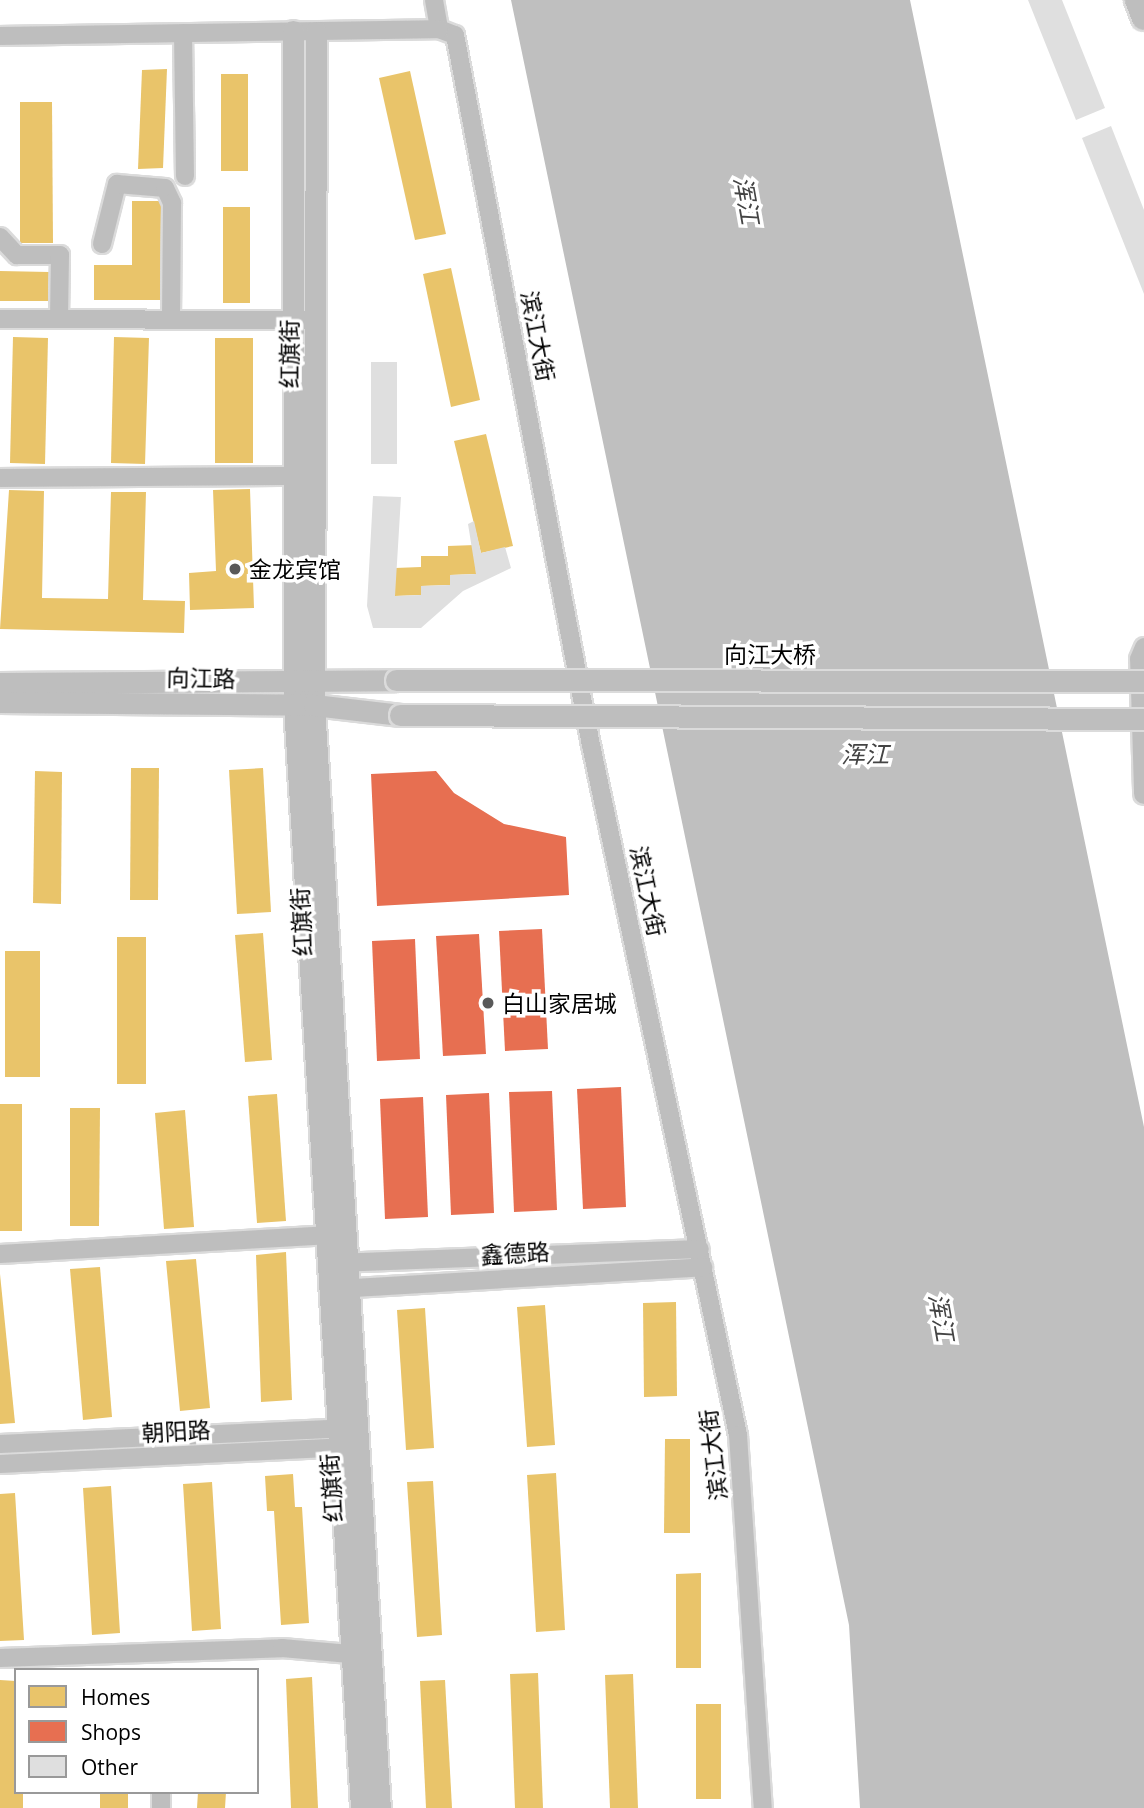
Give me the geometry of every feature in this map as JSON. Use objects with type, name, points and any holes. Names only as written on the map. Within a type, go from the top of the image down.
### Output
[{"type":"highway","points":[[1137,0],[1144,18]]},
{"type":"main road","points":[[293,32],[293,320],[304,476]]},
{"type":"main road","name":"红旗街","points":[[316,32],[315,320],[304,476],[304,695],[337,1263]]},
{"type":"main road","name":"向江路","points":[[0,702],[304,695],[396,680]]},
{"type":"main road","name":"向江大桥","points":[[396,680],[1144,681]]},
{"type":"main road","name":"向江路","points":[[0,683],[304,695],[400,715],[1144,719]]},
{"type":"main road","points":[[304,695],[326,1235],[337,1263],[339,1288],[351,1654],[361,1808]]},
{"type":"main road","name":"红旗街","points":[[345,1438],[380,1808]]},
{"type":"street","name":"滨江大街","points":[[433,0],[439,29],[455,35],[591,745],[738,1435],[763,1808]]},
{"type":"street","points":[[0,36],[439,29]]},
{"type":"street","points":[[184,33],[185,176]]},
{"type":"street","points":[[102,244],[117,184],[165,188],[172,203],[171,319]]},
{"type":"street","points":[[0,237],[17,255],[60,255],[59,319]]},
{"type":"street","points":[[0,319],[315,320]]},
{"type":"street","points":[[0,478],[304,476]]},
{"type":"street","points":[[1144,646],[1139,659],[1144,791]]},
{"type":"street","points":[[0,1254],[326,1235]]},
{"type":"street","name":"鑫德路","points":[[337,1263],[702,1258]]},
{"type":"street","name":"鑫德路","points":[[339,1288],[702,1258]]},
{"type":"street","name":"朝阳路","points":[[0,1444],[345,1438]]},
{"type":"street","name":"朝阳路","points":[[0,1464],[345,1438]]},
{"type":"street","points":[[0,1658],[159,1663],[282,1648],[351,1654]]},
{"type":"water","name":"浑江","points":[[511,0],[910,0],[1144,1127],[1144,1808],[860,1808],[849,1625]]},
{"type":"building: Homes","points":[[167,69],[163,168],[138,169],[142,70]]},
{"type":"building: Homes","points":[[410,71],[446,234],[415,240],[379,78]]},
{"type":"building: Homes","points":[[221,74],[248,74],[248,171],[221,171]]},
{"type":"building: Homes","points":[[20,102],[52,102],[53,243],[20,243]]},
{"type":"building: Homes","points":[[132,201],[163,201],[163,300],[94,300],[94,265],[132,265]]},
{"type":"building: Homes","points":[[223,207],[250,207],[250,303],[223,303]]},
{"type":"building: Homes","points":[[451,268],[480,400],[451,407],[423,274]]},
{"type":"building: Homes","points":[[0,271],[49,272],[48,301],[0,301]]},
{"type":"building: Homes","points":[[13,337],[48,338],[45,464],[10,463]]},
{"type":"building: Homes","points":[[114,337],[149,338],[145,464],[111,463]]},
{"type":"building: Homes","points":[[215,338],[253,338],[253,463],[215,463]]},
{"type":"building: Homes","points":[[486,434],[513,546],[481,553],[454,441]]},
{"type":"building: Homes","points":[[250,489],[254,608],[190,610],[189,573],[216,571],[213,490]]},
{"type":"building: Homes","points":[[9,490],[44,491],[42,598],[108,599],[111,492],[146,492],[143,600],[185,601],[184,633],[0,629]]},
{"type":"building: Homes","points":[[475,545],[476,574],[450,575],[450,585],[421,586],[421,595],[395,596],[395,568],[421,567],[421,556],[448,556],[448,546]]},
{"type":"building: Homes","points":[[131,768],[159,768],[158,900],[130,900]]},
{"type":"building: Homes","points":[[263,768],[271,912],[237,914],[229,770]]},
{"type":"building: Homes","points":[[35,771],[62,772],[61,904],[33,903]]},
{"type":"building: Homes","points":[[263,933],[272,1060],[245,1062],[235,935]]},
{"type":"building: Homes","points":[[117,937],[146,937],[146,1084],[117,1084]]},
{"type":"building: Homes","points":[[5,951],[40,951],[40,1077],[5,1077]]},
{"type":"building: Homes","points":[[277,1094],[286,1221],[257,1223],[248,1096]]},
{"type":"building: Homes","points":[[0,1104],[22,1104],[22,1231],[0,1231]]},
{"type":"building: Homes","points":[[70,1108],[100,1108],[99,1226],[70,1226]]},
{"type":"building: Homes","points":[[185,1110],[194,1227],[164,1229],[155,1113]]},
{"type":"building: Homes","points":[[286,1252],[292,1400],[261,1402],[256,1255]]},
{"type":"building: Homes","points":[[196,1259],[210,1408],[180,1411],[166,1261]]},
{"type":"building: Homes","points":[[100,1267],[112,1417],[83,1420],[70,1269]]},
{"type":"building: Homes","points":[[0,1274],[15,1423],[0,1424]]},
{"type":"building: Homes","points":[[676,1302],[677,1396],[644,1397],[643,1303]]},
{"type":"building: Homes","points":[[545,1305],[555,1445],[527,1447],[517,1307]]},
{"type":"building: Homes","points":[[425,1308],[434,1448],[406,1450],[397,1310]]},
{"type":"building: Homes","points":[[665,1439],[690,1439],[690,1533],[664,1533]]},
{"type":"building: Homes","points":[[556,1473],[565,1630],[536,1632],[527,1475]]},
{"type":"building: Homes","points":[[293,1474],[295,1507],[302,1507],[309,1623],[281,1625],[274,1511],[267,1511],[265,1476]]},
{"type":"building: Homes","points":[[433,1481],[442,1635],[417,1637],[407,1482]]},
{"type":"building: Homes","points":[[212,1482],[221,1629],[192,1631],[183,1484]]},
{"type":"building: Homes","points":[[111,1486],[120,1633],[92,1635],[83,1488]]},
{"type":"building: Homes","points":[[15,1493],[24,1640],[0,1641],[0,1494]]},
{"type":"building: Homes","points":[[701,1573],[701,1668],[676,1668],[676,1574]]},
{"type":"building: Homes","points":[[538,1673],[543,1808],[515,1808],[510,1674]]},
{"type":"building: Homes","points":[[633,1674],[638,1808],[610,1808],[605,1675]]},
{"type":"building: Homes","points":[[312,1677],[318,1808],[291,1808],[286,1679]]},
{"type":"building: Homes","points":[[0,1680],[14,1681],[14,1794],[23,1794],[23,1808],[0,1808]]},
{"type":"building: Homes","points":[[445,1680],[452,1808],[426,1808],[420,1681]]},
{"type":"building: Homes","points":[[696,1704],[721,1704],[721,1799],[696,1799]]},
{"type":"building: Homes","points":[[100,1794],[128,1794],[128,1808],[100,1808]]},
{"type":"building: Homes","points":[[198,1794],[226,1794],[225,1808],[197,1808]]},
{"type":"building: Shops","points":[[436,771],[454,793],[504,824],[566,837],[569,895],[377,906],[371,774]]},
{"type":"building: Shops","points":[[542,929],[548,1049],[505,1051],[499,931]]},
{"type":"building: Shops","points":[[479,934],[486,1054],[443,1056],[436,936]]},
{"type":"building: Shops","points":[[415,939],[420,1059],[377,1061],[372,941]]},
{"type":"building: Shops","points":[[621,1087],[626,1207],[583,1209],[577,1089]]},
{"type":"building: Shops","points":[[552,1091],[557,1210],[514,1212],[509,1092]]},
{"type":"building: Shops","points":[[489,1093],[494,1213],[451,1215],[446,1095]]},
{"type":"building: Shops","points":[[423,1097],[428,1217],[385,1219],[380,1099]]},
{"type":"building: Other","points":[[1028,0],[1062,0],[1105,108],[1076,120]]},
{"type":"building: Other","points":[[1111,126],[1144,210],[1144,294],[1082,138]]},
{"type":"building: Other","points":[[371,362],[397,362],[397,464],[371,464]]},
{"type":"building: Other","points":[[373,496],[401,497],[395,596],[421,595],[421,586],[450,585],[450,575],[476,574],[468,524],[474,521],[481,553],[505,547],[511,568],[463,591],[421,628],[373,628],[367,606]]},
{"type":"place","name":"金龙宾馆","points":[[235,569]]},
{"type":"place","name":"白山家居城","points":[[488,1003]]}]
